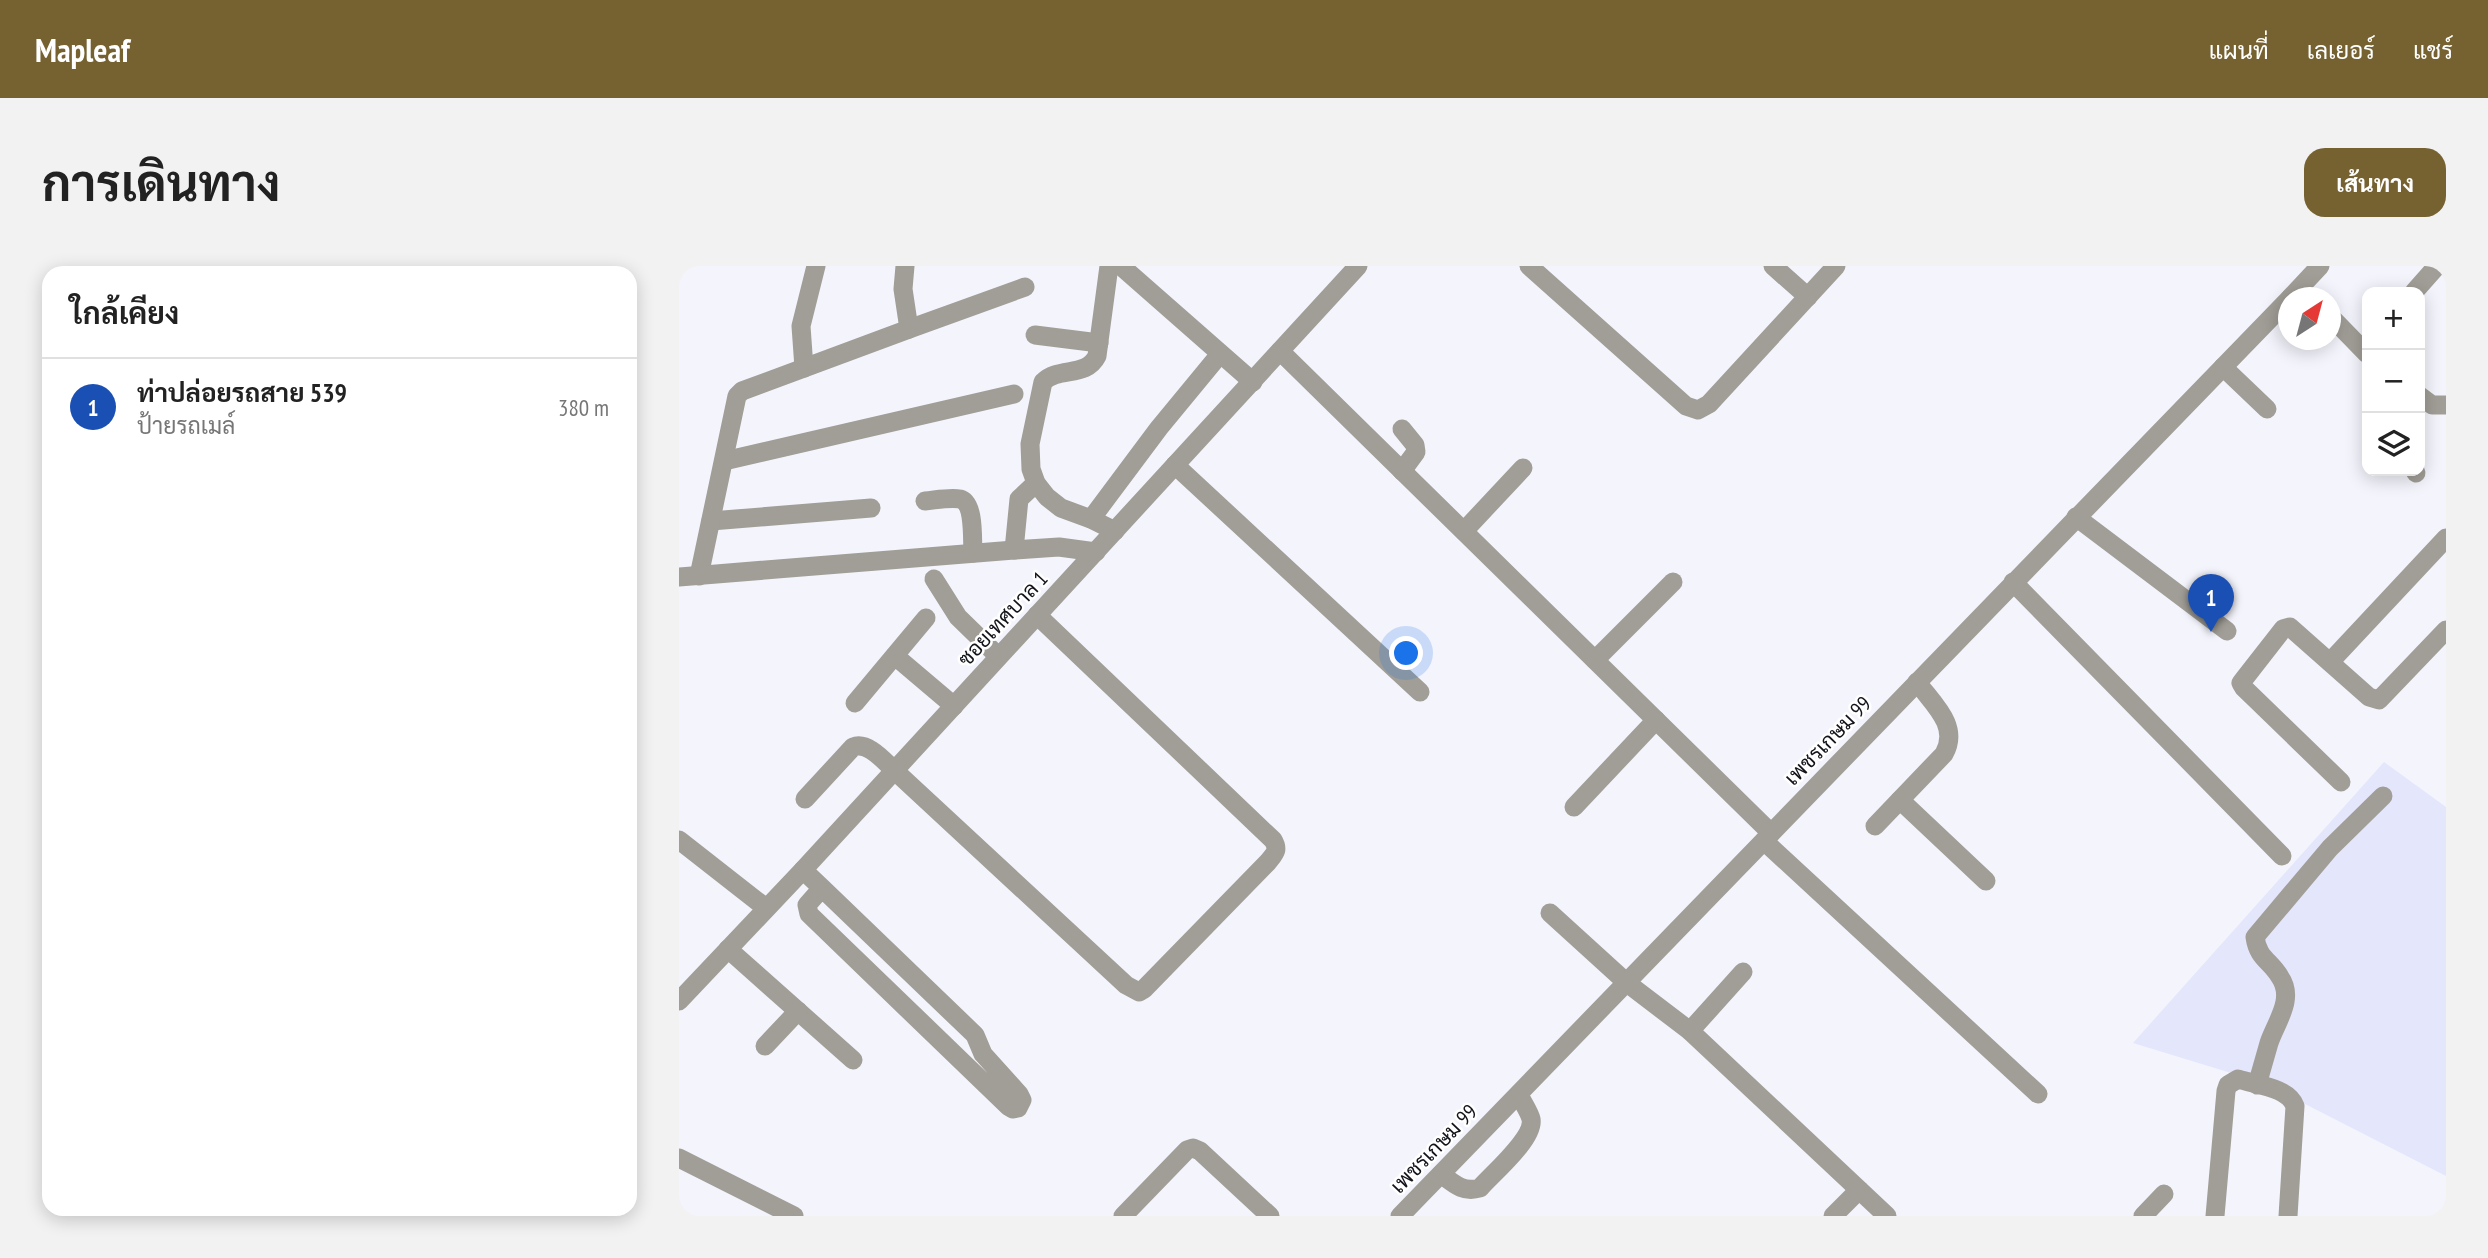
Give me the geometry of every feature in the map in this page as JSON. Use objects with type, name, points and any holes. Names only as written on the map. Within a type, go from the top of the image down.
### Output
[{"type":"street","points":[[804,368],[801,326],[816,266]]},
{"type":"street","points":[[905,266],[903,289],[909,329]]},
{"type":"street","points":[[1109,266],[1099,343],[1093,364],[1055,374],[1043,382],[1030,444],[1031,469],[1036,483],[1047,497],[1062,508],[1115,531]]},
{"type":"street","points":[[1121,266],[1253,382]]},
{"type":"street","name":"ซอยเทศบาล 1","points":[[679,1001],[895,771],[1358,266]]},
{"type":"street","points":[[1529,266],[1686,406],[1698,410],[1709,404],[1836,266]]},
{"type":"street","points":[[1773,266],[1808,297]]},
{"type":"street","name":"เพชรเกษม 99","points":[[2304,287],[2320,266]]},
{"type":"street","points":[[2418,287],[2437,266]]},
{"type":"street","points":[[1025,287],[742,391],[737,396],[711,521],[689,577],[1059,547],[1096,552]]},
{"type":"street","name":"เพชรเกษม 99","points":[[1400,1216],[2076,517],[2278,314]]},
{"type":"street","points":[[2341,327],[2362,346]]},
{"type":"street","points":[[1035,335],[1099,343]]},
{"type":"street","points":[[1280,351],[1656,720],[1767,837],[2038,1094]]},
{"type":"street","points":[[1091,519],[1159,428],[1220,354]]},
{"type":"street","points":[[2223,367],[2267,410]]},
{"type":"street","points":[[724,461],[1014,394]]},
{"type":"street","points":[[2425,400],[2432,405],[2446,405]]},
{"type":"street","points":[[1402,429],[1415,445],[1416,452],[1402,471]]},
{"type":"street","points":[[1175,465],[1420,692]]},
{"type":"street","points":[[1464,531],[1523,468]]},
{"type":"street","points":[[1014,550],[1019,499],[1036,483]]},
{"type":"street","points":[[925,501],[959,499],[966,502],[970,509],[973,553]]},
{"type":"street","points":[[711,521],[871,508]]},
{"type":"street","points":[[2076,517],[2227,631]]},
{"type":"street","points":[[2330,662],[2446,538]]},
{"type":"street","points":[[934,579],[957,617],[998,656]]},
{"type":"street","points":[[1595,660],[1673,582]]},
{"type":"street","points":[[2014,582],[2282,856]]},
{"type":"street","points":[[805,799],[853,747],[866,747],[1133,991],[1144,989],[1268,862],[1276,853],[1277,846],[1037,615]]},
{"type":"street","points":[[855,703],[926,618]]},
{"type":"street","points":[[2341,782],[2241,683],[2286,627],[2290,627],[2369,697],[2379,700],[2446,630]]},
{"type":"street","points":[[894,656],[954,706]]},
{"type":"street","points":[[1875,826],[1944,754],[1951,742],[1945,719],[1917,682]]},
{"type":"street","points":[[1573,807],[1656,720]]},
{"type":"street","points":[[2257,1085],[2270,1041],[2284,1009],[2286,991],[2281,977],[2257,950],[2255,937],[2330,848],[2383,796]]},
{"type":"street","points":[[1900,800],[1986,881]]},
{"type":"street","points":[[679,840],[766,908]]},
{"type":"street","points":[[803,870],[822,888],[975,1035],[983,1054],[1019,1094],[1022,1100],[1018,1108],[1008,1106],[809,914],[807,905],[822,888]]},
{"type":"street","points":[[1551,914],[1626,983],[1690,1031],[1887,1216]]},
{"type":"street","points":[[728,949],[853,1060]]},
{"type":"street","points":[[1690,1031],[1743,972]]},
{"type":"street","points":[[765,1046],[798,1011]]},
{"type":"street","points":[[2215,1216],[2226,1091],[2228,1085],[2238,1079],[2286,1094],[2295,1106],[2288,1216]]},
{"type":"street","points":[[1441,1174],[1462,1189],[1471,1191],[1480,1188],[1525,1140],[1531,1127],[1531,1118],[1518,1094]]},
{"type":"street","points":[[1123,1216],[1187,1150],[1193,1148],[1200,1151],[1270,1216]]},
{"type":"street","points":[[679,1158],[794,1216]]},
{"type":"street","points":[[1833,1216],[1859,1190]]},
{"type":"street","points":[[2143,1216],[2164,1194]]},
{"type":"shaded area","points":[[2384,762],[2446,807],[2446,1176],[2264,1083],[2133,1043]]},
{"type":"place","name":"ท่าปล่อยรถสาย 539","points":[[2211,632]]}]
